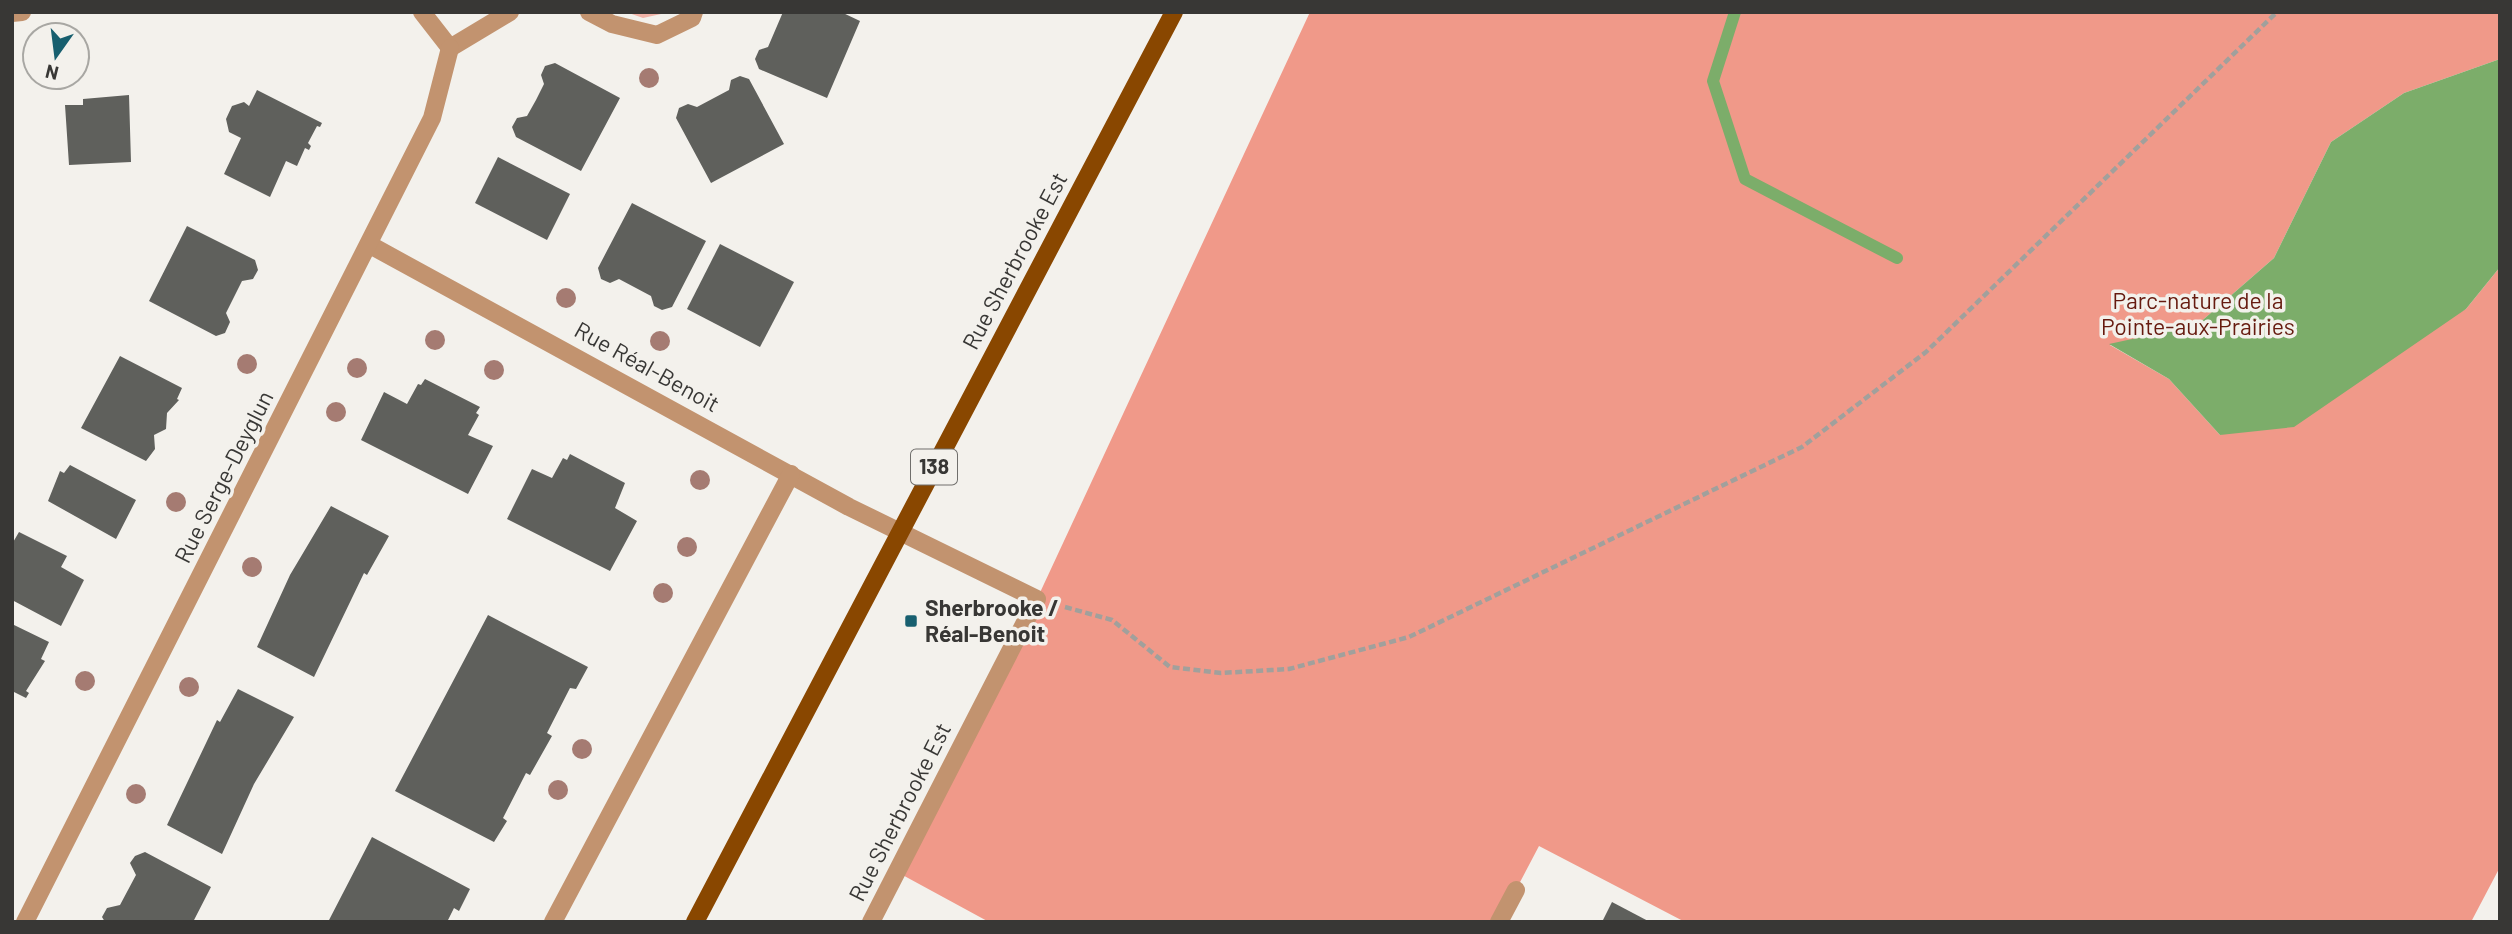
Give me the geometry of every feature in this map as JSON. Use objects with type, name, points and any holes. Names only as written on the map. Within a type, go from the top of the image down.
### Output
[{"type":"main road","name":"Rue Sherbrooke Est","points":[[695,922],[1174,12]]},
{"type":"street","points":[[12,13],[22,12]]},
{"type":"street","points":[[422,12],[450,48],[510,12]]},
{"type":"street","points":[[589,12],[612,24],[657,35],[692,18],[694,12]]},
{"type":"street","name":"Rue Serge-Deyglun","points":[[25,922],[432,118],[450,48]]},
{"type":"street","name":"Rue Réal-Benoit","points":[[370,245],[900,533]]},
{"type":"street","points":[[553,922],[790,474]]},
{"type":"street","points":[[900,533],[1037,599]]},
{"type":"street","name":"Rue Sherbrooke Est","points":[[871,922],[1037,599]]},
{"type":"street","points":[[1499,922],[1516,890]]},
{"type":"path","points":[[1037,599],[1112,620],[1170,667],[1221,673],[1289,668],[1409,637],[1802,447],[1926,352],[2277,12]]},
{"type":"shaded area","points":[[626,12],[670,12],[643,18]]},
{"type":"shaded area","points":[[2500,59],[2500,267],[2466,309],[2294,427],[2220,435],[2169,379],[2109,344],[2197,325],[2274,258],[2331,142],[2404,93]]},
{"type":"green space","name":"Parc-nature de la Pointe-aux-Prairies","points":[[1310,12],[2500,12],[2500,59],[2404,93],[2331,142],[2274,258],[2197,325],[2110,345],[2169,379],[2220,435],[2466,309],[2500,267],[2500,867],[2471,922],[1685,922],[1539,846],[1499,922],[989,922],[897,872],[1037,599]]},
{"type":"building","points":[[783,12],[841,12],[860,21],[827,98],[759,69],[755,59],[759,50],[768,47]]},
{"type":"building","points":[[555,63],[620,98],[581,171],[516,137],[512,127],[517,118],[527,116],[536,100],[544,84],[541,75],[545,66]]},
{"type":"building","points":[[740,76],[749,79],[784,144],[711,183],[676,118],[679,108],[688,104],[697,107],[729,90],[731,80]]},
{"type":"building","points":[[257,90],[322,123],[320,127],[317,126],[308,143],[311,146],[309,150],[305,148],[297,166],[286,161],[270,197],[224,174],[241,138],[229,132],[226,119],[232,106],[244,102],[249,106]]},
{"type":"building","points":[[129,95],[131,162],[69,165],[65,105],[83,105],[83,99]]},
{"type":"building","points":[[498,157],[570,194],[547,240],[475,203]]},
{"type":"building","points":[[632,203],[706,241],[672,307],[662,310],[654,306],[651,296],[619,279],[610,283],[601,279],[598,268]]},
{"type":"building","points":[[187,226],[255,260],[258,270],[253,279],[242,281],[226,313],[230,322],[225,333],[216,336],[149,301]]},
{"type":"building","points":[[720,244],[794,282],[760,347],[687,309]]},
{"type":"building","points":[[120,356],[182,388],[177,399],[179,400],[167,413],[166,429],[154,435],[155,449],[146,461],[81,428]]},
{"type":"building","points":[[425,379],[480,407],[476,413],[479,415],[468,435],[493,446],[468,494],[361,440],[384,392],[407,404],[418,384],[421,385]]},
{"type":"building","points":[[570,454],[625,483],[615,508],[637,521],[610,571],[507,519],[532,469],[552,478],[563,458],[567,460]]},
{"type":"building","points":[[70,465],[136,500],[116,539],[48,501],[60,471],[64,473]]},
{"type":"building","points":[[331,506],[389,536],[367,575],[364,573],[314,677],[257,647],[290,575]]},
{"type":"building","points":[[19,532],[67,556],[61,567],[84,580],[61,626],[12,600],[12,544]]},
{"type":"building","points":[[488,615],[588,667],[576,689],[570,688],[547,733],[552,736],[530,775],[526,773],[503,818],[507,821],[494,842],[395,791]]},
{"type":"building","points":[[12,624],[49,642],[41,659],[45,661],[26,691],[29,693],[26,698],[12,691]]},
{"type":"building","points":[[238,689],[294,717],[254,784],[222,854],[167,825],[217,720],[220,722]]},
{"type":"building","points":[[372,837],[470,889],[459,911],[454,908],[447,922],[328,922]]},
{"type":"building","points":[[145,852],[211,887],[193,922],[105,922],[102,917],[107,908],[120,905],[136,875],[130,863],[135,856]]},
{"type":"building","points":[[1612,902],[1650,922],[1602,922]]},
{"type":"waterway","points":[[1735,12],[1713,81],[1745,179],[1897,258]]},
{"type":"place","name":"Sherbrooke / Réal-Benoit","points":[[911,621]]}]
